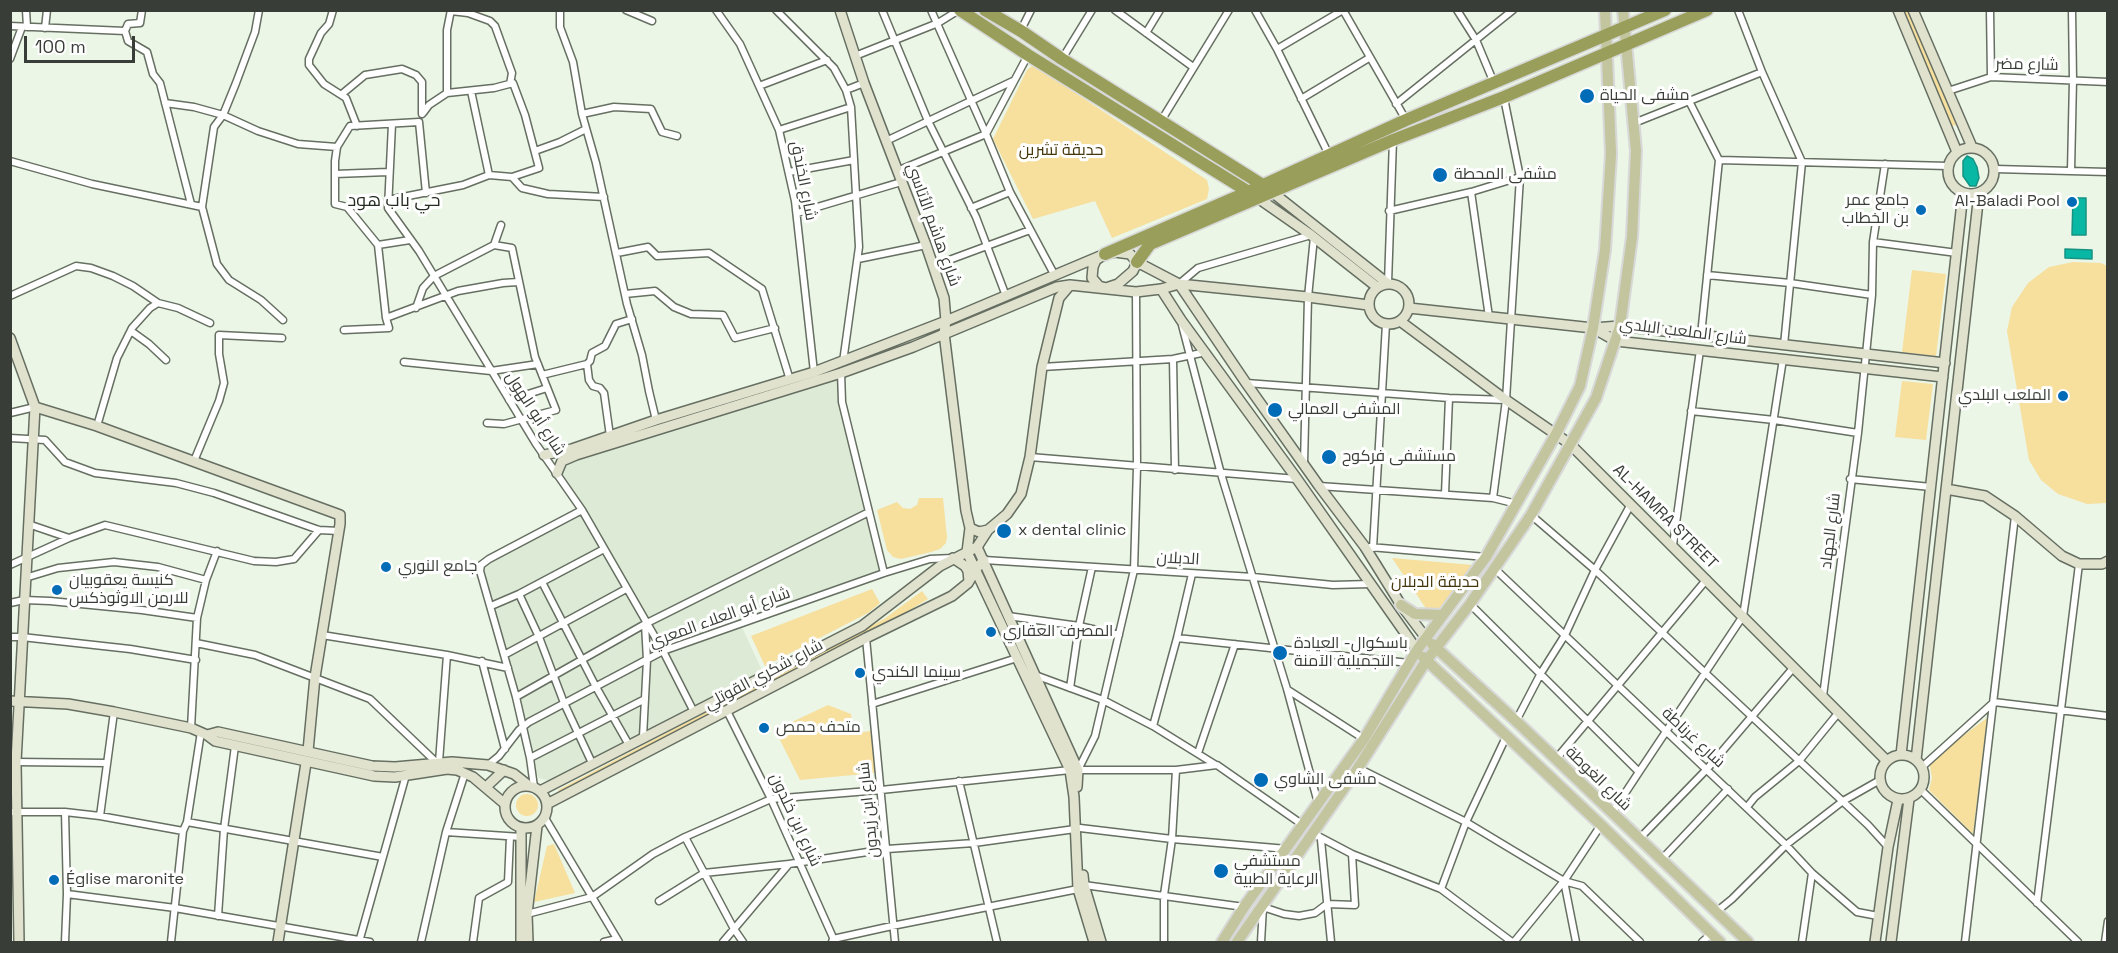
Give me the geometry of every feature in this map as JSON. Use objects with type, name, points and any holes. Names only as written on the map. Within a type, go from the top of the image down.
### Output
[{"type":"highway","points":[[960,10],[1253,195]]},
{"type":"highway","points":[[985,10],[1268,188]]},
{"type":"highway","points":[[1137,262],[1150,244],[1268,188],[1329,155],[1665,10]]},
{"type":"highway","points":[[1268,188],[1503,97],[1707,10]]},
{"type":"highway","points":[[1105,254],[1253,195]]},
{"type":"main road","name":"شارع هاشم الأتاسي","points":[[840,10],[864,83],[944,298],[946,321],[944,333],[970,528],[967,552]]},
{"type":"main road","points":[[1222,942],[1244,907],[1364,739],[1417,650],[1486,557],[1556,434],[1580,386],[1593,328],[1605,250],[1611,154],[1605,10]]},
{"type":"main road","points":[[1237,942],[1317,837],[1426,661],[1470,604],[1531,515],[1596,398],[1620,326],[1632,237],[1636,151],[1623,10]]},
{"type":"main road","points":[[1898,10],[1957,152]]},
{"type":"main road","points":[[1913,10],[1972,147]]},
{"type":"main road","points":[[1972,147],[1985,152],[1993,162],[1995,169],[1991,184],[1979,193],[1963,193],[1949,180],[1948,166],[1957,152],[1972,147]]},
{"type":"main road","points":[[1268,188],[1387,283],[1402,288],[1407,294],[1409,308],[1407,314],[1400,321],[1386,324],[1373,317],[1368,304],[1372,292],[1387,283]]},
{"type":"main road","points":[[1901,755],[1963,193]]},
{"type":"main road","points":[[1919,763],[1901,755],[1887,761],[1882,766],[1880,780],[1885,793],[1898,800],[1909,799],[1921,790],[1925,778],[1919,763],[1946,489],[1979,193]]},
{"type":"main road","points":[[1253,195],[1312,236],[1377,287]]},
{"type":"main road","points":[[544,455],[843,362],[1105,254],[1122,252],[1133,256],[1137,262],[1179,284],[1368,304]]},
{"type":"main road","points":[[1105,254],[1096,260],[1092,278],[1099,286],[1106,288],[1127,278],[1137,262]]},
{"type":"main road","points":[[557,473],[562,461],[576,455],[841,373],[913,347],[1057,287],[1070,285],[1136,292],[1161,290],[1179,284]]},
{"type":"main road","points":[[1179,284],[1319,486],[1369,547],[1401,605],[1426,638]]},
{"type":"main road","points":[[1070,285],[1059,298],[1042,366],[1030,458],[1021,494],[1007,514],[988,530],[977,547],[1074,770],[1081,887],[1094,942]]},
{"type":"main road","points":[[1161,290],[1426,661],[1601,825],[1720,942]]},
{"type":"main road","points":[[1409,308],[1593,328]]},
{"type":"main road","name":"AL-HAMRA STREET","points":[[1400,321],[1506,400],[1570,444],[1887,761]]},
{"type":"main road","name":"شارع الملعب البلدي","points":[[1593,328],[1620,326],[1945,363]]},
{"type":"main road","name":"شارع الملعب البلدي","points":[[1593,328],[1616,341],[1943,377]]},
{"type":"main road","points":[[10,338],[35,407],[22,637],[14,700],[16,762],[13,812],[14,877],[15,918],[19,942]]},
{"type":"main road","points":[[35,407],[97,426],[340,515],[315,677],[308,751]]},
{"type":"main road","points":[[1946,489],[1985,496],[2015,516],[2062,556],[2079,564],[2102,564],[2108,561]]},
{"type":"main road","points":[[970,528],[979,532],[988,530]]},
{"type":"main road","name":"شارع شكري القوتلي","points":[[534,788],[629,745],[862,626],[940,566],[977,547]]},
{"type":"main road","points":[[967,552],[1017,658],[1074,770]]},
{"type":"main road","points":[[953,558],[965,566],[968,572],[968,583]]},
{"type":"main road","name":"شارع شكري القوتلي","points":[[548,804],[866,638],[952,596],[968,583],[975,569],[984,560]]},
{"type":"main road","points":[[1401,605],[1415,614],[1443,615]]},
{"type":"main road","name":"شارع الغوطة","points":[[1426,638],[1748,942]]},
{"type":"main road","points":[[14,700],[68,704],[114,712],[199,732],[218,732],[384,768],[464,762],[488,765],[522,779],[534,788],[548,804],[545,818],[537,826],[521,833]]},
{"type":"main road","points":[[199,732],[215,741],[306,763],[374,776],[406,775],[447,769],[465,773],[505,804]]},
{"type":"main road","points":[[278,942],[306,763]]},
{"type":"main road","points":[[486,787],[504,770]]},
{"type":"main road","points":[[521,942],[521,833],[508,819],[505,804],[507,796],[520,786],[534,788]]},
{"type":"main road","points":[[1891,942],[1909,799]]},
{"type":"main road","points":[[1875,942],[1888,847],[1898,800]]},
{"type":"main road","points":[[528,942],[527,914],[537,826]]},
{"type":"street","points":[[10,59],[25,27],[26,10]]},
{"type":"street","points":[[45,28],[47,10]]},
{"type":"street","points":[[124,31],[128,24],[140,23],[142,10]]},
{"type":"street","points":[[259,10],[255,32],[223,115],[214,127],[202,207],[217,264],[229,280],[261,300],[283,320]]},
{"type":"street","points":[[333,10],[309,59],[309,65],[324,84],[346,98],[357,126]]},
{"type":"street","points":[[560,10],[560,27],[573,62],[582,114],[604,197],[656,420]]},
{"type":"street","points":[[626,10],[652,21]]},
{"type":"street","name":"شارع الخندق","points":[[716,10],[740,44],[779,130],[797,213],[814,372]]},
{"type":"street","points":[[776,10],[827,60],[840,76],[851,107],[859,234],[858,259],[841,373],[842,402],[884,573]]},
{"type":"street","points":[[882,10],[928,121],[971,208],[1006,296]]},
{"type":"street","points":[[931,10],[1010,192],[1054,274]]},
{"type":"street","points":[[855,56],[937,23],[960,10]]},
{"type":"street","points":[[1021,31],[1032,10]]},
{"type":"street","points":[[1062,59],[1092,10]]},
{"type":"street","points":[[1115,10],[1193,67]]},
{"type":"street","points":[[1146,33],[1160,10]]},
{"type":"street","points":[[1161,121],[1229,10]]},
{"type":"street","points":[[1255,10],[1277,49],[1329,155]]},
{"type":"street","points":[[1457,10],[1476,40],[1494,83]]},
{"type":"street","points":[[1396,104],[1513,10]]},
{"type":"street","points":[[1738,10],[1762,72],[1802,162],[1784,345]]},
{"type":"street","points":[[1990,10],[1991,77]]},
{"type":"street","points":[[2071,171],[2072,10]]},
{"type":"street","points":[[447,93],[447,30],[451,11],[468,13],[490,21],[495,26],[512,73],[510,84]]},
{"type":"street","points":[[1277,49],[1342,11],[1406,120]]},
{"type":"street","points":[[10,26],[124,31]]},
{"type":"street","points":[[124,31],[128,41],[147,52],[153,74],[160,83],[191,204]]},
{"type":"street","points":[[897,171],[986,134],[1028,55]]},
{"type":"street","points":[[1301,99],[1369,58]]},
{"type":"street","points":[[759,86],[827,60]]},
{"type":"street","points":[[342,94],[365,75],[402,69],[416,75],[422,82],[422,114]]},
{"type":"street","points":[[1634,123],[1762,72]]},
{"type":"street","name":"شارع مضر","points":[[1948,91],[1991,77],[2108,82]]},
{"type":"street","points":[[886,141],[1014,81]]},
{"type":"street","points":[[388,200],[426,193],[463,185],[489,175],[512,177],[539,168],[513,83],[494,88],[447,93],[429,105],[418,122],[426,193]]},
{"type":"street","points":[[846,90],[864,83]]},
{"type":"street","points":[[471,91],[489,175]]},
{"type":"street","points":[[1493,498],[1506,400],[1520,177],[1503,97]]},
{"type":"street","points":[[1689,101],[1719,160],[1701,335]]},
{"type":"street","points":[[165,103],[194,106],[298,144],[337,147]]},
{"type":"street","points":[[582,114],[614,107],[651,109],[662,132],[677,136]]},
{"type":"street","points":[[779,130],[851,107]]},
{"type":"street","points":[[344,330],[389,328],[378,245],[347,207],[335,204],[334,174],[337,147],[350,126],[418,122]]},
{"type":"street","name":"شارع أبو الهول","points":[[392,124],[388,208],[446,295],[521,420],[582,510],[645,624],[663,651],[694,712]]},
{"type":"street","points":[[535,151],[586,129]]},
{"type":"street","points":[[1387,283],[1393,140]]},
{"type":"street","points":[[789,172],[854,160]]},
{"type":"street","points":[[1719,160],[1948,166]]},
{"type":"street","points":[[10,161],[92,184],[202,207]]},
{"type":"street","name":"شارع الجهاد","points":[[1823,696],[1850,479],[1858,433],[1872,295],[1873,242],[1885,164]]},
{"type":"street","points":[[1995,169],[2108,172]]},
{"type":"street","points":[[334,174],[388,172]]},
{"type":"street","points":[[512,177],[522,188],[548,194],[604,197]]},
{"type":"street","points":[[1389,211],[1471,192],[1520,177]]},
{"type":"street","points":[[797,213],[902,182]]},
{"type":"street","points":[[971,208],[1010,192]]},
{"type":"street","points":[[1471,192],[1489,317]]},
{"type":"street","points":[[494,245],[501,225]]},
{"type":"street","points":[[933,266],[1030,230]]},
{"type":"street","points":[[1179,284],[1198,268],[1312,236],[1308,297],[1304,464]]},
{"type":"street","points":[[378,245],[410,240]]},
{"type":"street","points":[[1873,242],[1957,253]]},
{"type":"street","points":[[416,308],[423,288],[434,276],[494,245],[512,248],[538,364],[556,410],[504,424],[487,423]]},
{"type":"street","points":[[858,259],[926,245]]},
{"type":"street","points":[[617,253],[648,248],[657,256],[709,253],[762,289],[790,380]]},
{"type":"street","points":[[10,296],[76,266],[91,268],[133,286],[158,303],[178,308],[210,323]]},
{"type":"street","points":[[1707,275],[1790,283],[1872,295]]},
{"type":"street","points":[[386,318],[446,295],[502,283],[518,282]]},
{"type":"street","points":[[625,294],[655,291],[674,307],[691,314],[723,315],[735,338],[775,328]]},
{"type":"street","points":[[1074,770],[1095,736],[1134,570],[1137,467],[1136,292]]},
{"type":"street","points":[[97,426],[117,358],[131,331],[150,308],[158,303]]},
{"type":"street","points":[[610,436],[604,393],[600,388],[593,386],[589,380],[587,364],[592,353],[605,346],[616,324],[632,320]]},
{"type":"street","points":[[1181,320],[1221,474],[1275,647],[1318,804]]},
{"type":"street","points":[[1386,324],[1376,489],[1369,547],[1486,557]]},
{"type":"street","points":[[131,331],[166,360]]},
{"type":"street","points":[[194,461],[224,383],[219,354],[219,335],[282,338]]},
{"type":"street","points":[[1673,546],[1700,350]]},
{"type":"street","points":[[1042,366],[1173,359],[1206,352]]},
{"type":"street","points":[[1173,359],[1175,470]]},
{"type":"street","points":[[1612,813],[1743,616],[1783,359]]},
{"type":"street","points":[[404,362],[491,370],[538,364]]},
{"type":"street","points":[[542,375],[587,364]]},
{"type":"street","points":[[1246,383],[1506,400]]},
{"type":"street","points":[[509,400],[547,388]]},
{"type":"street","points":[[1445,494],[1449,398]]},
{"type":"street","points":[[10,413],[35,407]]},
{"type":"street","points":[[1692,411],[1774,420],[1858,433]]},
{"type":"street","points":[[10,438],[45,440],[65,462],[95,473],[176,483],[204,490],[319,530],[339,531]]},
{"type":"street","points":[[1030,458],[1296,479]]},
{"type":"street","points":[[1850,479],[1931,487]]},
{"type":"street","points":[[1319,486],[1493,498],[1516,504]]},
{"type":"street","points":[[1515,721],[1565,635],[1595,570],[1631,503]]},
{"type":"street","points":[[534,788],[523,726],[481,576],[481,565],[582,510]]},
{"type":"street","points":[[516,697],[645,624],[869,512]]},
{"type":"street","points":[[1531,515],[1595,570],[1752,716],[1868,825],[1888,847]]},
{"type":"street","points":[[1965,942],[2015,516]]},
{"type":"street","points":[[28,524],[69,538]]},
{"type":"street","points":[[10,565],[26,560],[29,556],[69,538],[105,525],[254,561],[276,562],[294,559],[319,530]]},
{"type":"street","points":[[491,606],[519,594],[604,549]]},
{"type":"street","points":[[171,942],[183,831],[187,822],[199,732],[197,618],[206,579],[217,551]]},
{"type":"street","name":"شارع أبو العلاء المعري","points":[[488,765],[505,749],[523,726],[663,651],[884,573],[930,560],[953,558]]},
{"type":"street","name":"الدبلان","points":[[984,560],[1253,577],[1333,585],[1370,584]]},
{"type":"street","points":[[25,578],[58,568],[114,562],[158,567],[206,579]]},
{"type":"street","points":[[2037,903],[2079,564]]},
{"type":"street","points":[[1070,688],[1079,626],[1092,567]]},
{"type":"street","name":"شارع غرناطة","points":[[1495,568],[1747,807],[1812,873],[1857,912],[1878,915]]},
{"type":"street","points":[[1154,726],[1178,638],[1192,574]]},
{"type":"street","points":[[1556,759],[1707,579]]},
{"type":"street","points":[[542,582],[596,687],[629,745]]},
{"type":"street","points":[[504,655],[626,589]]},
{"type":"street","points":[[519,594],[539,637],[564,703],[592,763]]},
{"type":"street","points":[[10,603],[24,600],[50,601],[197,618]]},
{"type":"street","points":[[1470,604],[1639,772]]},
{"type":"street","points":[[1008,616],[1079,626],[1119,635]]},
{"type":"street","points":[[643,737],[647,660],[645,624]]},
{"type":"street","points":[[322,635],[482,661],[508,668]]},
{"type":"street","points":[[10,637],[130,649],[196,660]]},
{"type":"street","name":"شارع ابن زيدون","points":[[866,638],[887,849],[892,926],[896,942]]},
{"type":"street","points":[[1178,638],[1409,663]]},
{"type":"street","points":[[196,643],[255,655],[370,699],[438,763]]},
{"type":"street","points":[[1198,753],[1235,644]]},
{"type":"street","points":[[438,763],[447,655]]},
{"type":"street","points":[[872,704],[1017,658]]},
{"type":"street","points":[[482,661],[505,749]]},
{"type":"street","points":[[1639,839],[1707,769],[1794,667]]},
{"type":"street","points":[[1034,675],[1103,700],[1154,726],[1217,765],[1304,825]]},
{"type":"street","points":[[1287,689],[1364,739]]},
{"type":"street","points":[[530,758],[645,699]]},
{"type":"street","points":[[1919,763],[1994,702],[2108,716]]},
{"type":"street","name":"شارع ابن خلدون","points":[[727,711],[771,799],[833,941]]},
{"type":"street","points":[[100,816],[114,712]]},
{"type":"street","points":[[1747,807],[1755,797],[1799,761],[1839,712]]},
{"type":"street","points":[[1441,889],[1466,822],[1506,737]]},
{"type":"street","points":[[218,916],[225,829],[236,746]]},
{"type":"street","points":[[16,762],[107,763]]},
{"type":"street","points":[[527,914],[592,897],[653,854],[685,837],[771,799],[1074,770],[1176,770],[1217,765]]},
{"type":"street","points":[[1358,768],[1466,822],[1564,881],[1582,886],[1640,942]]},
{"type":"street","points":[[1164,942],[1164,895],[1172,839],[1176,770]]},
{"type":"street","points":[[421,942],[446,832],[465,773]]},
{"type":"street","points":[[359,942],[406,775]]},
{"type":"street","points":[[1716,912],[1786,845],[1843,801],[1880,780]]},
{"type":"street","points":[[959,781],[997,942]]},
{"type":"street","points":[[1661,860],[1728,789]]},
{"type":"street","points":[[1921,790],[2078,942]]},
{"type":"street","points":[[13,812],[65,812],[183,831]]},
{"type":"street","points":[[65,812],[67,894],[65,942]]},
{"type":"street","points":[[545,818],[618,941],[604,942]]},
{"type":"street","points":[[187,822],[383,857]]},
{"type":"street","points":[[1317,837],[1352,854],[1441,889],[1513,942],[1564,881],[1601,825]]},
{"type":"street","points":[[659,901],[704,873],[789,864],[887,849],[974,843],[1077,829],[1287,849]]},
{"type":"street","points":[[446,832],[510,837],[521,833]]},
{"type":"street","points":[[473,942],[479,898],[508,882],[510,837]]},
{"type":"street","points":[[685,837],[743,942]]},
{"type":"street","points":[[1317,837],[1331,942]]},
{"type":"street","points":[[1261,942],[1263,907],[1299,916],[1315,913],[1327,904],[1355,905],[1352,854]]},
{"type":"street","points":[[723,942],[789,864]]},
{"type":"street","points":[[1802,942],[1812,873]]},
{"type":"street","points":[[1564,881],[1576,942]]},
{"type":"street","points":[[833,941],[892,926],[1081,887],[1164,895],[1244,907]]},
{"type":"street","points":[[67,894],[175,908],[359,942],[370,942]]},
{"type":"street","points":[[2105,942],[2108,921]]},
{"type":"street","points":[[1702,942],[1711,934]]},
{"type":"shaded area","points":[[841,373],[841,389],[884,573],[741,625],[765,677],[592,763],[549,781],[539,778],[535,772],[481,565],[581,511],[557,473],[562,461]]},
{"type":"green space","points":[[1904,11],[1908,11],[1956,125],[1952,126]]},
{"type":"green space","name":"حديقة تشرين","points":[[1032,66],[1207,180],[1209,189],[1207,199],[1112,238],[1095,201],[1033,219],[993,139],[1027,70]]},
{"type":"green space","name":"الملعب البلدي","points":[[2073,262],[2101,263],[2107,266],[2107,503],[2087,504],[2058,494],[2041,480],[2029,460],[2007,331],[2012,307],[2028,283],[2049,267]]},
{"type":"green space","points":[[1912,270],[1946,274],[1936,356],[1902,352]]},
{"type":"green space","points":[[1902,381],[1933,384],[1926,440],[1895,437]]},
{"type":"green space","points":[[919,498],[943,498],[946,543],[940,549],[931,552],[901,559],[893,557],[887,550],[877,510],[897,502],[903,508],[910,509],[917,505]]},
{"type":"green space","name":"حديقة الدبلان","points":[[1392,558],[1473,565],[1440,611],[1427,610]]},
{"type":"green space","points":[[872,589],[880,603],[868,613],[765,666],[751,636]]},
{"type":"green space","points":[[922,591],[928,599],[877,630],[562,796],[558,790],[884,619]]},
{"type":"green space","points":[[828,705],[851,714],[854,733],[871,731],[875,773],[800,780],[775,730]]},
{"type":"green space","points":[[1987,718],[1973,834],[1929,790],[1932,778],[1929,761]]},
{"type":"green space","points":[[527,794],[535,797],[538,805],[535,813],[527,816],[519,813],[516,805],[519,797]]},
{"type":"green space","points":[[554,844],[575,893],[534,902],[547,846]]},
{"type":"water","points":[[1967,156],[1973,159],[1977,167],[1979,178],[1976,186],[1970,186],[1963,176],[1963,161]]},
{"type":"water","points":[[2073,198],[2086,198],[2086,235],[2072,235]]},
{"type":"water","points":[[2065,249],[2092,250],[2092,259],[2065,258]]},
{"type":"place","name":"مشفى الحياة","points":[[1587,96]]},
{"type":"place","name":"مشفى المحطة","points":[[1440,175]]},
{"type":"place","name":"Al-Baladi Pool","points":[[2072,202]]},
{"type":"place","name":"جامع عمر بن الخطاب","points":[[1921,210]]},
{"type":"place","name":"الملعب البلدي","points":[[2063,396]]},
{"type":"place","name":"المشفى العمالي","points":[[1275,410]]},
{"type":"place","name":"مستشفى فركوح","points":[[1329,457]]},
{"type":"place","name":"x dental clinic","points":[[1004,531]]},
{"type":"place","name":"جامع النوري","points":[[386,567]]},
{"type":"place","name":"كنيسة يعقوبيان للارمن الاوثوذكس","points":[[57,590]]},
{"type":"place","name":"المصرف العقاري","points":[[991,632]]},
{"type":"place","name":"باسكوال- العيادة التجميلية الآمنة","points":[[1280,653]]},
{"type":"place","name":"سينما الكندي","points":[[860,673]]},
{"type":"place","name":"متحف حمص","points":[[764,728]]},
{"type":"place","name":"مشفى الشاوي","points":[[1261,780]]},
{"type":"place","name":"مستشفى الرعاية الطبية","points":[[1221,871]]},
{"type":"place","name":"Église maronite","points":[[54,880]]},
{"type":"district","name":"حي باب هود","points":[[394,201]]}]
